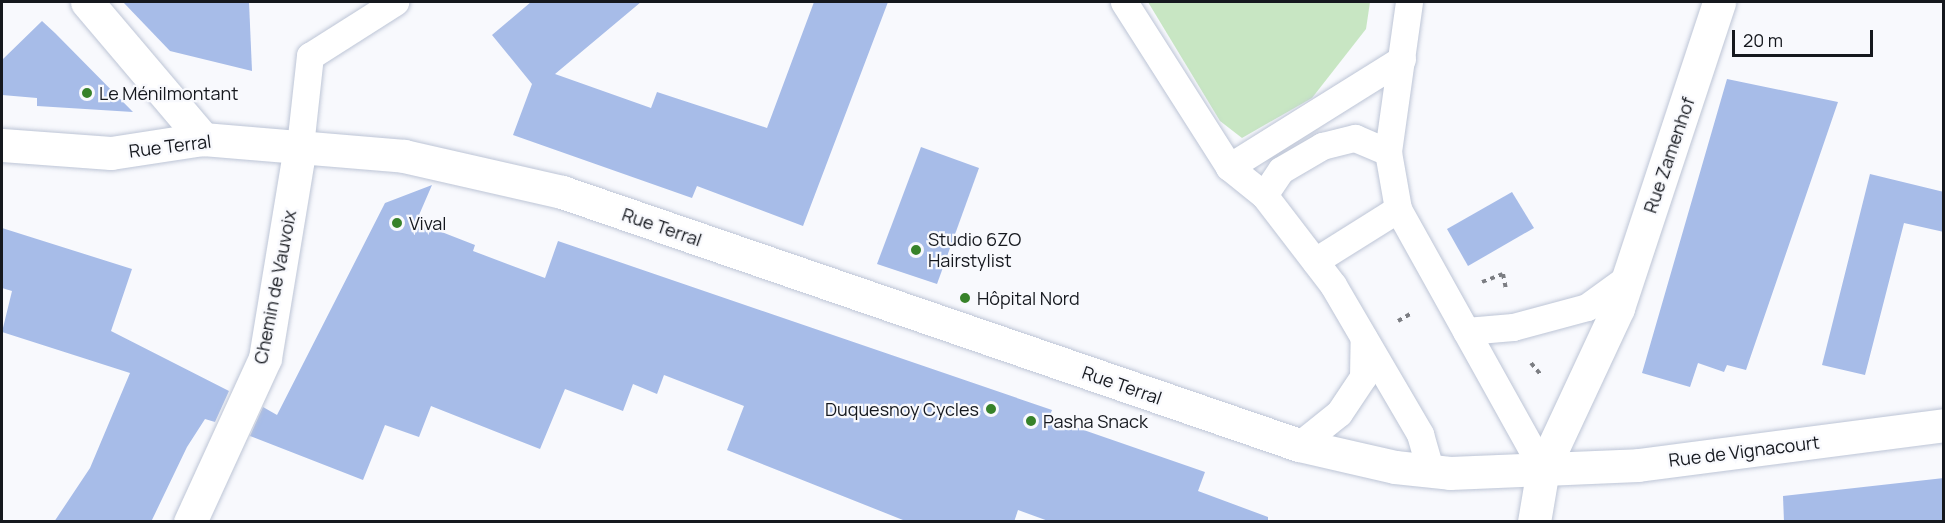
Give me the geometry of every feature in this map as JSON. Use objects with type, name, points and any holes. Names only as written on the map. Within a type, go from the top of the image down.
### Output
[{"type":"street","points":[[87,2],[203,139]]},
{"type":"street","name":"Rue Zamenhof","points":[[1534,522],[1544,469],[1622,293],[1719,2]]},
{"type":"street","name":"Rue Terral","points":[[2,146],[111,153],[203,139],[300,146],[404,156],[562,192],[1299,445],[1431,472]]},
{"type":"street","name":"Chemin de Vauvoix","points":[[190,522],[265,358],[300,146]]},
{"type":"street","name":"Rue de Vignacourt","points":[[1431,472],[1638,465],[1944,425]]},
{"type":"lane","points":[[300,146],[310,56],[395,2]]},
{"type":"lane","points":[[1124,2],[1229,167],[1264,195],[1315,261],[1364,338],[1420,434],[1431,472]]},
{"type":"lane","points":[[1408,2],[1388,152],[1398,209],[1544,469]]},
{"type":"lane","points":[[1229,167],[1402,59]]},
{"type":"lane","points":[[1264,195],[1281,170],[1322,146],[1355,138],[1388,152]]},
{"type":"lane","points":[[1315,261],[1398,209]]},
{"type":"lane","points":[[1466,331],[1513,327],[1587,307],[1622,293]]},
{"type":"lane","points":[[1299,445],[1338,413],[1363,376],[1364,338]]},
{"type":"green space","points":[[1148,2],[1370,2],[1366,29],[1312,98],[1242,138],[1220,121]]},
{"type":"building","points":[[123,2],[249,2],[252,71],[170,51]]},
{"type":"building","points":[[531,2],[641,2],[555,74],[651,108],[657,92],[767,128],[814,2],[888,2],[803,226],[697,186],[692,198],[513,135],[532,84],[492,35]]},
{"type":"building","points":[[42,21],[133,112],[37,106],[37,98],[2,95],[2,60]]},
{"type":"building","points":[[1727,79],[1838,102],[1746,370],[1727,365],[1724,372],[1698,363],[1690,387],[1642,373]]},
{"type":"building","points":[[921,147],[979,168],[937,284],[877,264]]},
{"type":"building","points":[[1870,174],[1944,192],[1944,232],[1904,223],[1865,375],[1822,365]]},
{"type":"building","points":[[432,185],[416,222],[475,245],[473,251],[545,278],[558,241],[1052,410],[1049,418],[1205,472],[1198,491],[1268,517],[1268,522],[1051,522],[1018,510],[1014,522],[908,522],[727,450],[744,406],[664,375],[657,394],[633,384],[623,411],[565,389],[540,449],[431,406],[419,437],[385,425],[363,480],[250,436],[263,407],[277,415],[385,203]]},
{"type":"building","points":[[1512,192],[1534,228],[1468,266],[1447,229]]},
{"type":"building","points":[[2,228],[132,269],[111,331],[229,391],[215,422],[205,419],[187,447],[151,522],[54,522],[90,468],[130,373],[2,332],[12,291],[2,288]]},
{"type":"building","points":[[1944,478],[1944,522],[1784,522],[1783,496]]},
{"type":"place","name":"Le Ménilmontant","points":[[87,93]]},
{"type":"place","name":"Vival","points":[[397,223]]},
{"type":"place","name":"Studio 6ZO Hairstylist","points":[[916,250]]},
{"type":"place","name":"Hôpital Nord","points":[[965,298]]},
{"type":"place","name":"Duquesnoy Cycles","points":[[991,409]]},
{"type":"place","name":"Pasha Snack","points":[[1031,421]]}]
